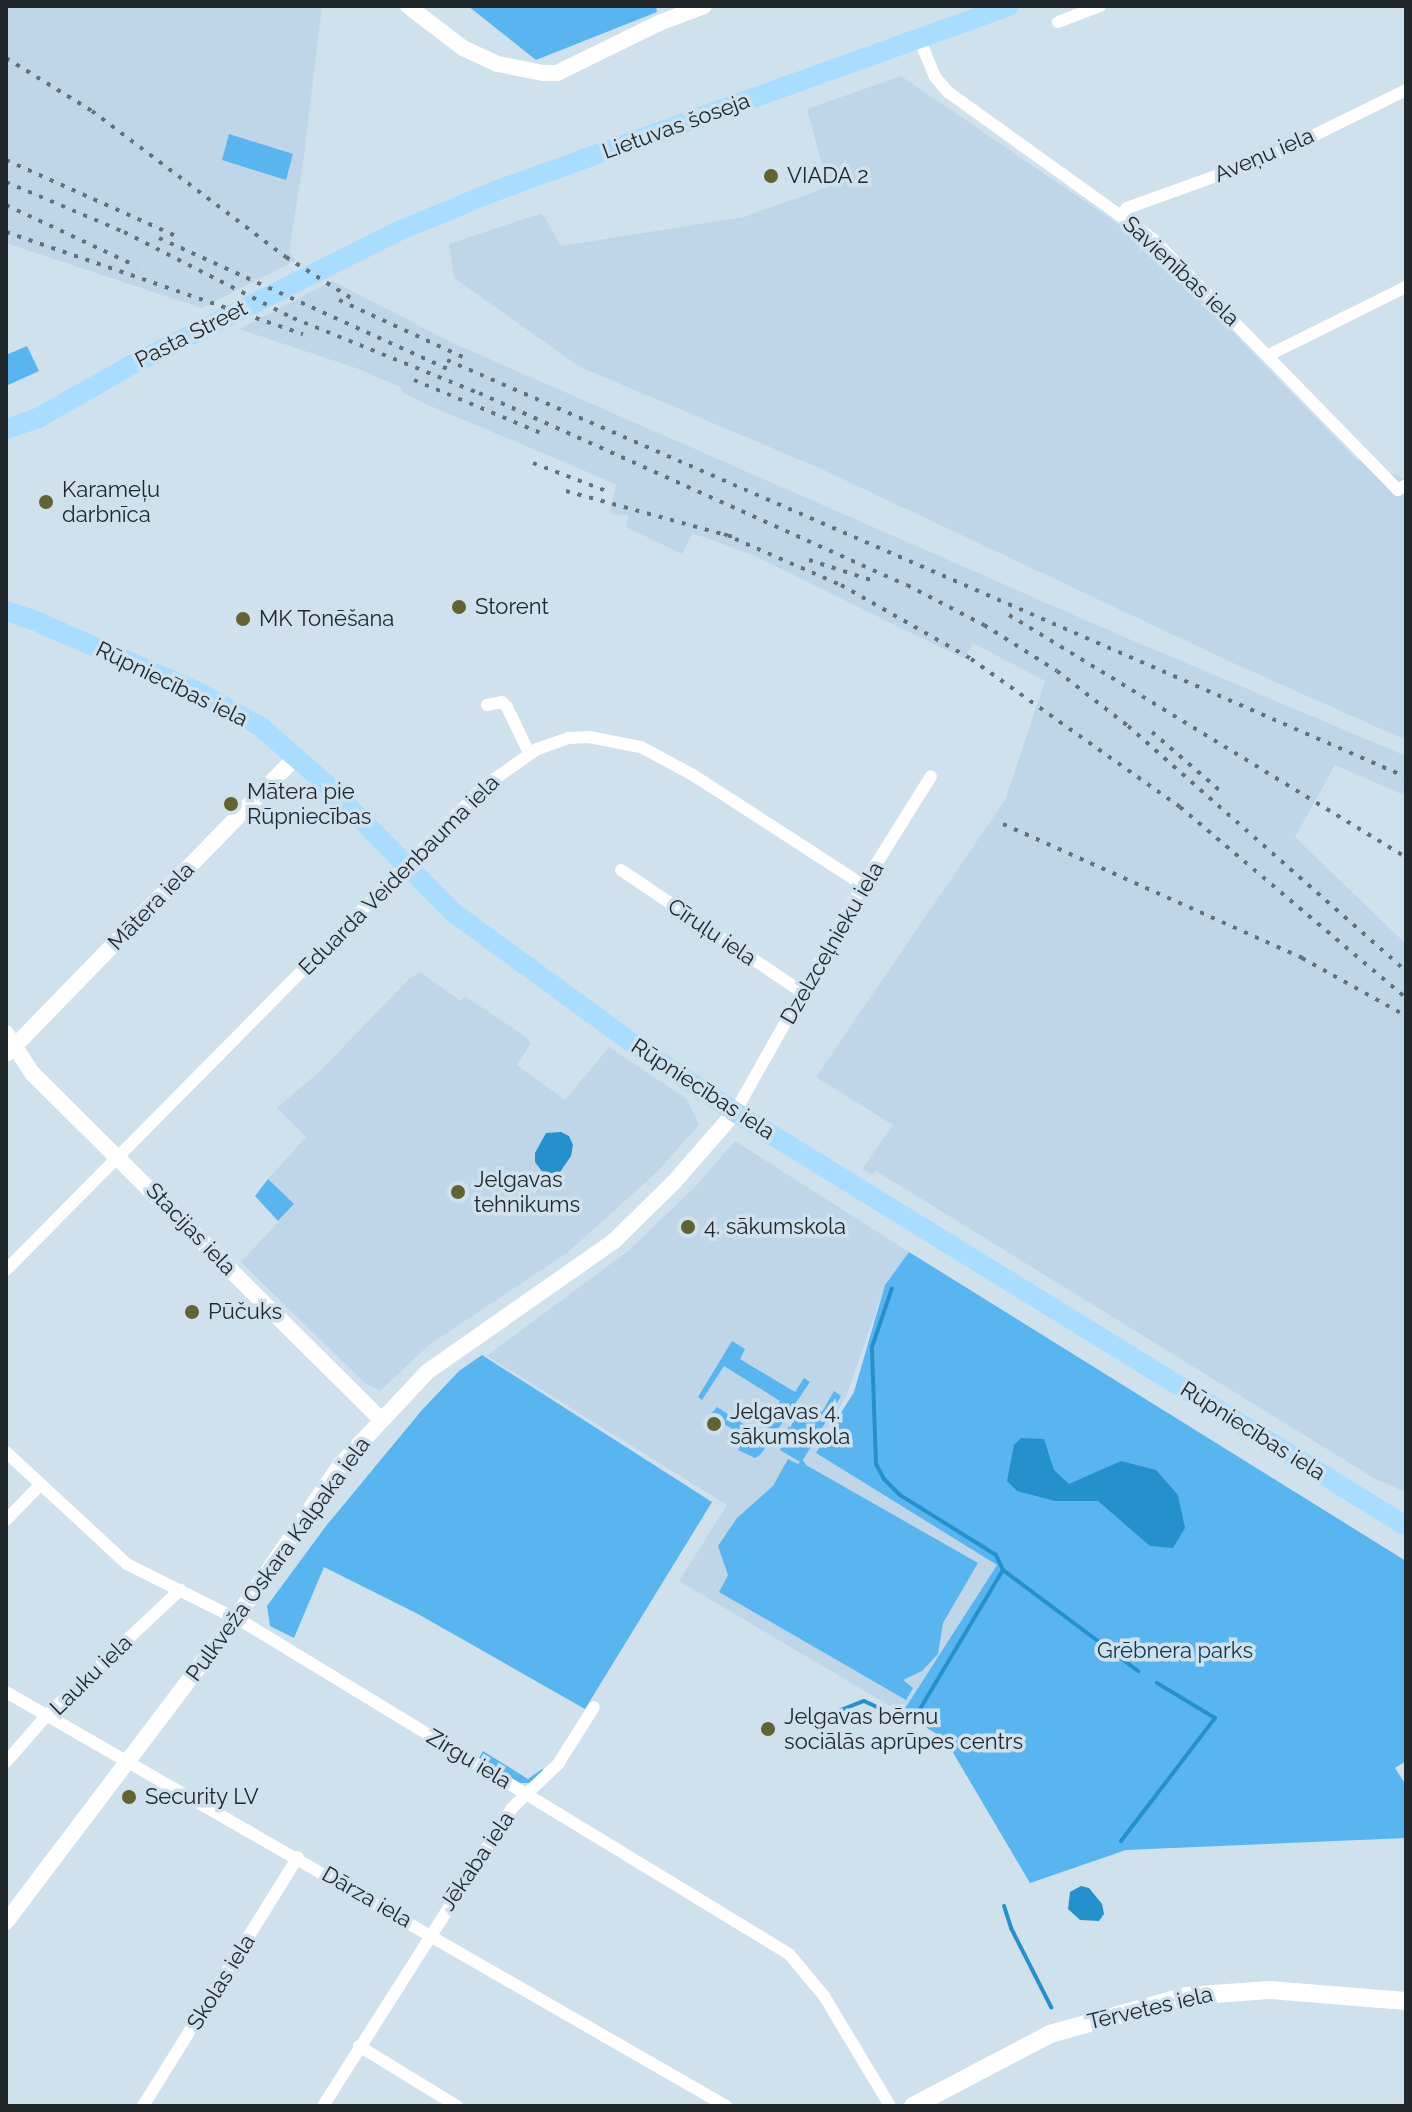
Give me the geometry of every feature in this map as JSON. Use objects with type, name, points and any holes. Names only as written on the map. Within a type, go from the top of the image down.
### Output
[{"type":"main road","name":"Lietuvas šoseja","points":[[347,255],[479,197],[1009,6]]},
{"type":"main road","name":"Pasta Street","points":[[6,444],[38,418],[135,363],[347,255]]},
{"type":"main road","name":"Pasta Street","points":[[6,429],[38,418]]},
{"type":"main road","name":"Rūpniecības iela","points":[[6,601],[31,619]]},
{"type":"main road","name":"Rūpniecības iela","points":[[6,611],[200,693],[261,727],[297,756],[454,913],[735,1112],[1406,1526]]},
{"type":"main road","name":"Tērvetes iela","points":[[913,2106],[1050,2034],[1173,1999],[1269,1990],[1406,2001]]},
{"type":"street","points":[[408,6],[463,48],[498,64],[557,73],[659,23],[704,6]]},
{"type":"street","points":[[1058,22],[1100,6]]},
{"type":"street","name":"Savienības iela","points":[[919,38],[935,77],[948,92],[1121,215],[1175,260],[1402,487]]},
{"type":"street","name":"Aveņu iela","points":[[1121,215],[1127,208],[1274,155],[1406,90]]},
{"type":"street","points":[[1269,355],[1406,287]]},
{"type":"street","points":[[487,705],[502,702],[529,753]]},
{"type":"street","name":"Eduarda Veidenbauma iela","points":[[6,1270],[486,785],[529,753],[569,738],[614,739],[641,747],[693,775],[863,885]]},
{"type":"street","name":"Mātera iela","points":[[8,1045],[297,756]]},
{"type":"street","name":"Dzelzceļnieku iela","points":[[735,1112],[863,885],[931,776]]},
{"type":"street","name":"Cīruļu iela","points":[[621,870],[802,992]]},
{"type":"street","name":"Stacijas iela","points":[[8,1045],[32,1073],[119,1155],[382,1420]]},
{"type":"street","name":"Pulkveža Oskara Kalpaka iela","points":[[7,1918],[236,1618],[341,1464],[440,1362],[613,1242],[695,1159],[735,1112]]},
{"type":"street","name":"Zirgu iela","points":[[6,1452],[114,1555],[236,1618],[789,1954],[824,1996],[890,2106]]},
{"type":"street","points":[[6,1520],[40,1485]]},
{"type":"street","name":"Lauku iela","points":[[6,1762],[47,1715],[180,1590]]},
{"type":"street","name":"Dārza iela","points":[[6,1692],[430,1932],[726,2106]]},
{"type":"street","name":"Jēkaba iela","points":[[323,2106],[430,1932],[526,1793],[558,1764],[594,1707]]},
{"type":"street","name":"Skolas iela","points":[[143,2106],[298,1857]]},
{"type":"street","points":[[359,2046],[457,2106]]},
{"type":"shaded area","points":[[6,6],[322,6],[289,252],[296,260],[202,308],[6,243]]},
{"type":"shaded area","points":[[901,76],[1146,243],[1356,459],[1406,479],[1406,740],[1233,663],[817,467],[580,367],[454,278],[449,244],[542,213],[561,246],[744,217],[828,187],[807,109]]},
{"type":"shaded area","points":[[332,281],[455,344],[1115,633],[1406,756],[1406,796],[1335,765],[1295,837],[1406,944],[1406,1492],[1377,1480],[876,1171],[872,1175],[862,1169],[893,1125],[816,1077],[1005,800],[1045,681],[973,643],[964,659],[755,556],[707,538],[692,534],[682,554],[626,527],[628,515],[609,514],[616,484],[421,402],[402,392],[400,387],[359,369],[239,329]]},
{"type":"shaded area","name":"Jelgavas tehnikums","points":[[420,972],[461,1001],[465,996],[526,1037],[531,1043],[517,1065],[565,1100],[609,1047],[687,1099],[699,1125],[657,1172],[567,1253],[429,1345],[380,1391],[365,1383],[241,1262],[294,1205],[268,1179],[306,1137],[277,1108],[319,1072],[409,979]]},
{"type":"shaded area","points":[[561,1132],[569,1136],[573,1145],[571,1156],[560,1172],[544,1174],[535,1162],[535,1153],[546,1133]]},
{"type":"shaded area","name":"Jelgavas 4. sākumskola","points":[[735,1141],[909,1252],[885,1285],[847,1394],[816,1453],[997,1565],[902,1713],[679,1581],[727,1505],[487,1356],[628,1251],[697,1185]]},
{"type":"shaded area","points":[[1021,1438],[1044,1439],[1054,1470],[1069,1484],[1121,1461],[1156,1470],[1178,1495],[1185,1528],[1173,1548],[1150,1546],[1098,1501],[1055,1501],[1017,1491],[1007,1481],[1014,1445]]},
{"type":"shaded area","points":[[1081,1886],[1089,1888],[1102,1904],[1104,1914],[1099,1921],[1080,1920],[1068,1909],[1070,1892]]},
{"type":"green space","points":[[468,6],[656,6],[657,12],[536,60]]},
{"type":"green space","points":[[229,134],[293,154],[286,180],[222,160]]},
{"type":"green space","points":[[27,346],[39,371],[6,386],[6,355]]},
{"type":"green space","points":[[268,1179],[294,1204],[278,1221],[255,1196]]},
{"type":"green space","name":"Grēbnera parks","points":[[909,1252],[1406,1561],[1406,1761],[1395,1768],[1406,1785],[1406,1838],[1126,1850],[1030,1883],[945,1739],[902,1713],[997,1565],[816,1453],[854,1392],[885,1285]]},
{"type":"green space","points":[[732,1341],[745,1349],[740,1359],[795,1392],[804,1378],[810,1382],[776,1432],[765,1427],[780,1401],[724,1366],[702,1400],[698,1397]]},
{"type":"green space","points":[[482,1355],[712,1502],[585,1709],[418,1614],[324,1567],[294,1638],[270,1626],[267,1606],[326,1526],[422,1410],[459,1371]]},
{"type":"green space","points":[[834,1391],[841,1396],[803,1460],[806,1465],[978,1563],[943,1623],[938,1654],[922,1671],[903,1680],[913,1688],[906,1700],[719,1592],[728,1575],[718,1546],[737,1518],[773,1486],[788,1459],[798,1464],[800,1462],[780,1450],[783,1444],[780,1441],[798,1413],[807,1406],[822,1412]]},
{"type":"green space","points":[[717,1407],[765,1438],[768,1444],[760,1455],[755,1458],[738,1450],[745,1437],[710,1415]]},
{"type":"green space","points":[[483,1751],[528,1779],[542,1769],[546,1770],[529,1783],[520,1783],[479,1758]]},
{"type":"waterway","points":[[838,1711],[864,1701],[899,1717],[917,1714],[1003,1570],[996,1555],[900,1495],[884,1479],[876,1464],[872,1347],[892,1288]]},
{"type":"waterway","points":[[1003,1570],[1138,1671]]},
{"type":"waterway","points":[[1121,1841],[1215,1718],[1157,1683]]},
{"type":"waterway","points":[[1004,1906],[1011,1928],[1051,2007]]},
{"type":"railway","points":[[6,58],[92,111],[286,257],[354,300]]},
{"type":"railway","points":[[6,160],[174,235]]},
{"type":"railway","points":[[6,182],[124,232],[293,318],[479,393],[907,585],[984,625],[1057,671],[1128,726],[1406,971]]},
{"type":"railway","points":[[6,205],[136,266]]},
{"type":"railway","points":[[6,232],[303,334]]},
{"type":"railway","points":[[159,238],[454,372]]},
{"type":"railway","points":[[339,300],[463,357]]},
{"type":"railway","points":[[447,360],[1406,777]]},
{"type":"railway","points":[[414,380],[543,434]]},
{"type":"railway","points":[[533,463],[609,492]]},
{"type":"railway","points":[[566,491],[733,537]]},
{"type":"railway","points":[[724,534],[841,585],[971,659],[1180,807],[1406,998]]},
{"type":"railway","points":[[809,560],[874,581]]},
{"type":"railway","points":[[1009,615],[1406,857]]},
{"type":"railway","points":[[1152,732],[1225,795]]},
{"type":"railway","points":[[1003,824],[1302,958],[1406,1016]]},
{"type":"place","name":"VIADA 2","points":[[771,176]]},
{"type":"place","name":"Karameļu darbnīca","points":[[46,502]]},
{"type":"place","name":"Storent","points":[[459,607]]},
{"type":"place","name":"MK Tonēšana","points":[[243,619]]},
{"type":"place","name":"Mātera pie Rūpniecības","points":[[231,804]]},
{"type":"place","name":"Jelgavas tehnikums","points":[[458,1192]]},
{"type":"place","name":"4. sākumskola","points":[[688,1227]]},
{"type":"place","name":"Pūčuks","points":[[192,1312]]},
{"type":"place","name":"Jelgavas 4. sākumskola","points":[[714,1424]]},
{"type":"place","name":"Jelgavas bērnu sociālās aprūpes centrs","points":[[768,1729]]},
{"type":"place","name":"Security LV","points":[[129,1797]]}]
